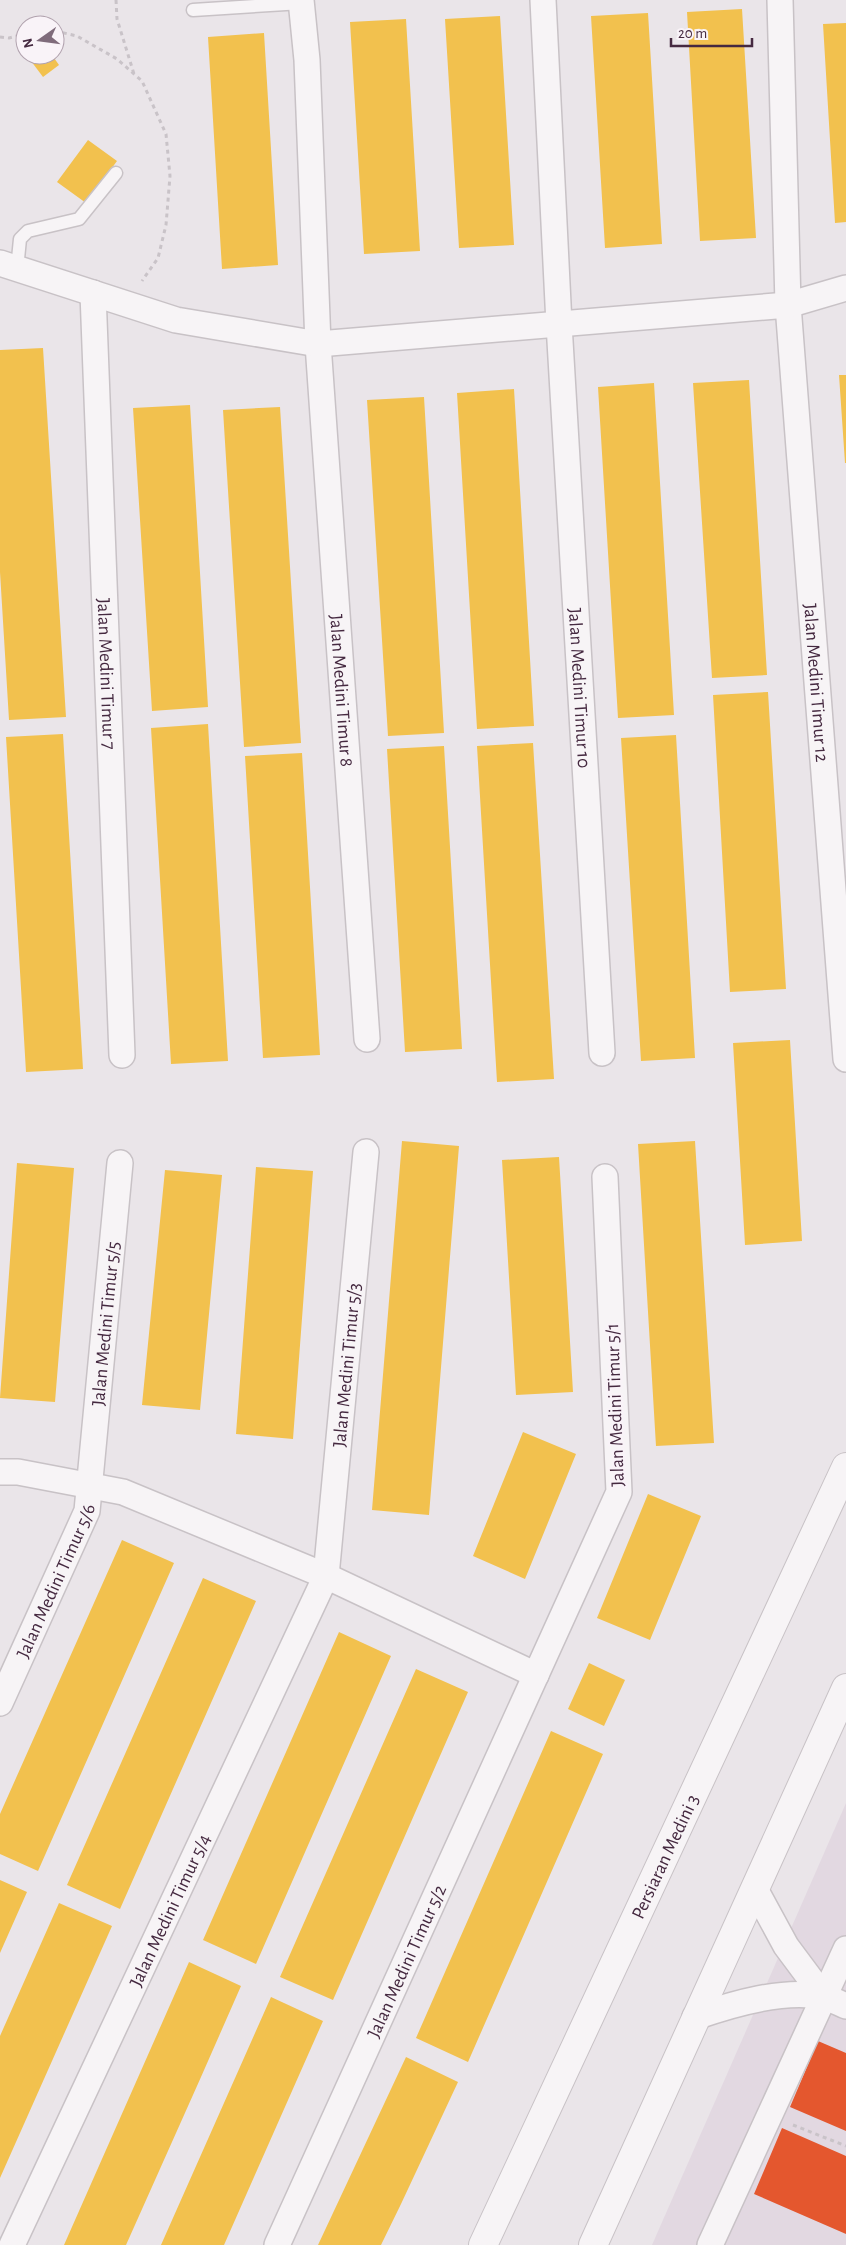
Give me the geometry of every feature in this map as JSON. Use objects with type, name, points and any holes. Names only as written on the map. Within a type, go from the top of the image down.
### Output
[{"type":"street","name":"Jalan Medini Timur 10","points":[[543,0],[559,324],[602,1053]]},
{"type":"street","name":"Jalan Medini Timur 12","points":[[780,0],[788,305],[846,1059]]},
{"type":"street","name":"Jalan Medini Timur 8","points":[[302,2],[307,60],[318,344],[367,1039]]},
{"type":"street","points":[[9,266],[176,320],[318,344],[788,305],[846,288]]},
{"type":"street","name":"Jalan Medini Timur 7","points":[[93,293],[122,1055]]},
{"type":"street","name":"Jalan Medini Timur 5/3","points":[[326,1576],[366,1152]]},
{"type":"street","name":"Jalan Medini Timur 5/5","points":[[91,1484],[120,1163]]},
{"type":"street","name":"Jalan Medini Timur 5/1","points":[[536,1675],[619,1492],[605,1177]]},
{"type":"street","name":"Persiaran Medini 3","points":[[483,2245],[846,1467]]},
{"type":"street","points":[[0,1472],[18,1472],[91,1484],[123,1492],[326,1576],[536,1675]]},
{"type":"street","name":"Jalan Medini Timur 5/6","points":[[0,1703],[87,1511],[91,1484]]},
{"type":"street","points":[[821,1522],[846,1495]]},
{"type":"street","name":"Jalan Medini Timur 5/4","points":[[12,2245],[326,1576]]},
{"type":"street","name":"Jalan Medini Timur 5/2","points":[[277,2245],[536,1675]]},
{"type":"street","points":[[593,2245],[846,1688]]},
{"type":"street","points":[[755,1889],[786,1946],[835,2001]]},
{"type":"street","points":[[710,2245],[770,2115],[835,2001],[846,1948]]},
{"type":"street","points":[[695,2017],[742,2001],[788,1996],[835,2001]]},
{"type":"lane","points":[[193,10],[302,2]]},
{"type":"lane","points":[[9,266],[20,239],[28,231],[79,219],[116,173]]},
{"type":"path","points":[[116,0],[117,20],[134,74]]},
{"type":"path","points":[[65,33],[77,36],[117,59],[142,81],[166,134],[170,176],[166,226],[158,258],[144,280],[119,302]]},
{"type":"path","points":[[0,38],[15,36]]},
{"type":"path","points":[[770,2115],[846,2146]]},
{"type":"shaded area","points":[[846,1803],[846,2245],[652,2245]]},
{"type":"building: Homes","points":[[742,9],[756,238],[700,241],[687,12]]},
{"type":"building: Homes","points":[[648,13],[662,244],[605,248],[591,16]]},
{"type":"building: Homes","points":[[500,16],[514,245],[459,248],[445,19]]},
{"type":"building: Homes","points":[[406,19],[420,251],[364,254],[350,22]]},
{"type":"building: Homes","points":[[846,23],[846,222],[835,223],[823,24]]},
{"type":"building: Homes","points":[[264,33],[278,265],[222,269],[208,37]]},
{"type":"building: Homes","points":[[34,65],[59,65],[43,77]]},
{"type":"building: Homes","points":[[88,140],[117,161],[86,203],[57,182]]},
{"type":"building: Homes","points":[[43,348],[66,717],[9,720],[0,572],[0,350]]},
{"type":"building: Homes","points":[[839,375],[846,375],[846,463],[845,463]]},
{"type":"building: Homes","points":[[749,380],[767,675],[712,678],[693,383]]},
{"type":"building: Homes","points":[[654,383],[674,715],[618,718],[598,387]]},
{"type":"building: Homes","points":[[514,389],[534,726],[477,729],[457,393]]},
{"type":"building: Homes","points":[[424,397],[444,733],[388,736],[367,400]]},
{"type":"building: Homes","points":[[190,405],[208,707],[152,711],[133,408]]},
{"type":"building: Homes","points":[[280,407],[301,743],[244,747],[223,410]]},
{"type":"building: Homes","points":[[768,692],[786,989],[730,992],[713,695]]},
{"type":"building: Homes","points":[[208,724],[228,1061],[171,1064],[151,728]]},
{"type":"building: Homes","points":[[63,734],[83,1069],[26,1072],[6,737]]},
{"type":"building: Homes","points":[[676,735],[695,1058],[641,1061],[621,738]]},
{"type":"building: Homes","points":[[533,743],[554,1079],[497,1082],[477,746]]},
{"type":"building: Homes","points":[[444,746],[462,1049],[405,1052],[387,749]]},
{"type":"building: Homes","points":[[302,753],[320,1055],[263,1058],[245,756]]},
{"type":"building: Homes","points":[[790,1040],[802,1241],[745,1245],[733,1043]]},
{"type":"building: Homes","points":[[402,1141],[459,1146],[429,1515],[372,1510]]},
{"type":"building: Homes","points":[[695,1141],[714,1443],[656,1446],[638,1144]]},
{"type":"building: Homes","points":[[559,1157],[573,1392],[516,1395],[502,1160]]},
{"type":"building: Homes","points":[[17,1163],[74,1168],[55,1402],[0,1398]]},
{"type":"building: Homes","points":[[256,1167],[313,1171],[293,1439],[236,1434]]},
{"type":"building: Homes","points":[[165,1170],[222,1175],[200,1410],[142,1405]]},
{"type":"building: Homes","points":[[523,1432],[576,1454],[525,1579],[473,1556]]},
{"type":"building: Homes","points":[[648,1494],[701,1516],[650,1640],[597,1618]]},
{"type":"building: Homes","points":[[122,1540],[174,1563],[38,1871],[0,1854],[0,1814]]},
{"type":"building: Homes","points":[[203,1578],[256,1601],[120,1909],[67,1885]]},
{"type":"building: Homes","points":[[339,1632],[391,1656],[256,1964],[203,1940]]},
{"type":"building: Homes","points":[[589,1663],[625,1680],[604,1726],[568,1709]]},
{"type":"building: Homes","points":[[416,1669],[468,1692],[333,2000],[280,1977]]},
{"type":"building: Homes","points":[[551,1731],[603,1754],[468,2062],[416,2038]]},
{"type":"building: Homes","points":[[0,1880],[27,1892],[0,1953]]},
{"type":"building: Homes","points":[[59,1903],[112,1926],[0,2178],[0,2036]]},
{"type":"building: Homes","points":[[189,1962],[241,1986],[201,2077],[126,2245],[64,2245]]},
{"type":"building: Homes","points":[[271,1997],[323,2021],[224,2245],[161,2245]]},
{"type":"building: Homes","points":[[406,2057],[458,2082],[401,2204],[381,2245],[318,2245]]},
{"type":"building: Shops","points":[[818,2041],[846,2053],[846,2131],[790,2107]]},
{"type":"building: Shops","points":[[782,2128],[846,2156],[846,2234],[754,2194]]}]
